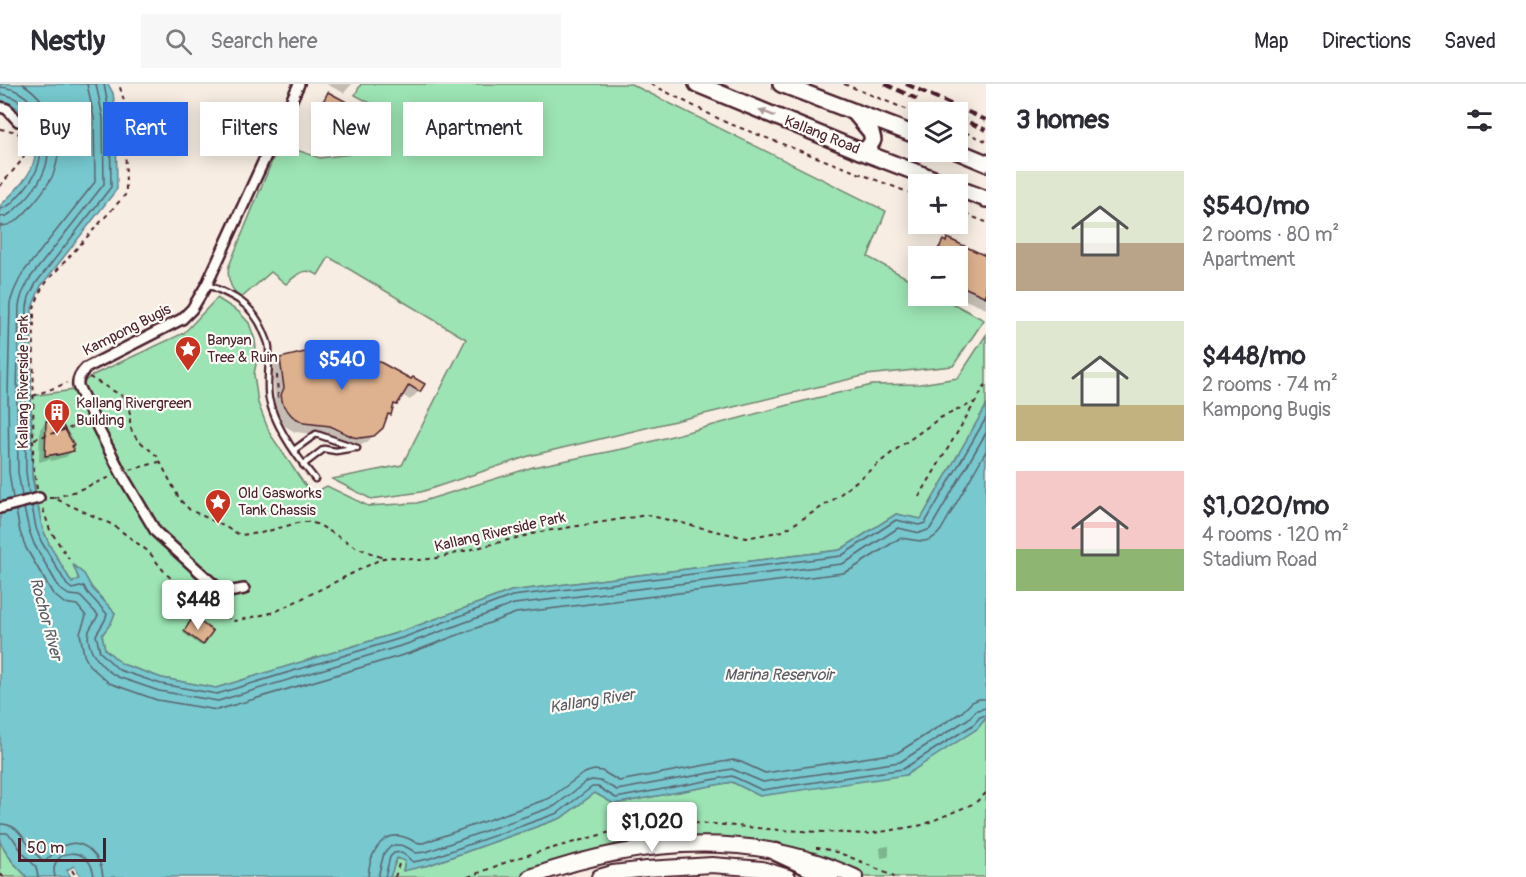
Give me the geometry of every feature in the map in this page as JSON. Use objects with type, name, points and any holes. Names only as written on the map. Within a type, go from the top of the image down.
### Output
[{"type":"highway","points":[[776,852],[830,877]]},
{"type":"main road","name":"Kallang Road","points":[[698,84],[921,174]]},
{"type":"main road","points":[[781,84],[908,132]]},
{"type":"main road","points":[[854,112],[871,132],[873,140],[868,148],[860,151]]},
{"type":"main road","points":[[968,156],[986,163]]},
{"type":"main road","points":[[968,192],[986,199]]},
{"type":"street","name":"Kampong Bugis","points":[[244,590],[223,593],[160,537],[121,473],[94,421],[78,386],[79,376],[92,364],[182,319],[192,309],[207,284],[299,84]]},
{"type":"street","points":[[0,107],[7,109],[18,121]]},
{"type":"street","points":[[0,508],[39,498]]},
{"type":"street","points":[[530,877],[601,855],[652,846],[693,844],[740,845],[776,852],[810,859],[855,877]]},
{"type":"street","points":[[599,877],[647,869],[712,865],[762,869],[788,877]]},
{"type":"lane","points":[[207,284],[236,297],[250,309],[262,328],[269,346],[269,399],[279,426],[303,465],[315,479]]},
{"type":"lane","points":[[294,450],[316,434],[357,448],[336,451],[324,449],[303,465]]},
{"type":"path","name":"Kallang Riverside Park","points":[[69,559],[50,530],[39,498],[33,464],[34,308],[48,280],[126,194],[125,104],[119,84]]},
{"type":"path","points":[[651,84],[725,122],[908,192]]},
{"type":"path","points":[[844,84],[908,110]]},
{"type":"path","points":[[0,129],[18,133]]},
{"type":"path","points":[[968,134],[986,141]]},
{"type":"path","points":[[0,186],[24,156]]},
{"type":"path","points":[[968,215],[986,222]]},
{"type":"path","points":[[277,366],[278,404]]},
{"type":"path","points":[[33,396],[79,376],[124,397],[128,405],[132,432],[160,461],[180,501],[190,510],[240,535],[261,533],[301,522],[310,522],[356,547],[383,558]]},
{"type":"path","points":[[919,497],[986,384]]},
{"type":"path","name":"Kallang Riverside Park","points":[[39,498],[54,498],[113,525],[149,552],[166,574],[208,608],[235,621],[275,612],[383,558],[392,556],[419,560],[437,558],[540,532],[647,515],[746,538],[783,531],[833,500],[940,418],[975,402]]},
{"type":"path","points":[[33,439],[94,421]]},
{"type":"path","points":[[54,498],[160,461]]},
{"type":"path","points":[[395,877],[399,864]]},
{"type":"path","points":[[72,870],[76,877]]},
{"type":"path","points":[[0,874],[4,877]]},
{"type":"green space","points":[[361,84],[631,84],[886,211],[868,257],[908,279],[908,306],[958,306],[984,320],[953,366],[867,375],[529,456],[421,492],[371,499],[332,479],[402,465],[466,339],[329,257],[318,275],[313,272],[304,272],[286,284],[271,272],[240,299],[232,288],[228,275],[229,266],[274,156],[299,156],[299,151],[320,158],[391,156],[391,102],[368,102],[355,95]]},
{"type":"green space","points":[[217,298],[239,312],[249,323],[255,340],[257,359],[254,374],[258,403],[270,434],[311,494],[327,486],[368,506],[417,503],[533,467],[627,448],[872,385],[920,384],[958,378],[986,335],[986,406],[921,519],[896,514],[840,550],[511,591],[403,631],[216,688],[162,678],[122,664],[105,649],[102,635],[115,613],[92,588],[84,574],[74,566],[79,580],[72,583],[50,546],[42,527],[32,472],[31,396],[81,389],[92,375],[184,333]]},
{"type":"green space","points":[[986,718],[986,877],[855,877],[810,859],[693,844],[528,877],[390,877],[396,858],[405,861],[403,870],[429,865],[561,818],[595,793],[614,804],[732,782],[760,796],[977,729]]},
{"type":"green space","points":[[0,842],[12,861],[27,877],[0,877]]},
{"type":"water","name":"Marina Reservoir","points":[[0,84],[108,84],[113,93],[114,102],[103,102],[103,156],[117,156],[117,189],[41,286],[32,308],[32,477],[42,527],[50,546],[72,583],[79,579],[73,565],[84,574],[92,588],[115,613],[102,635],[105,649],[122,664],[162,678],[216,688],[403,631],[511,591],[840,550],[896,514],[921,519],[986,406],[986,718],[977,729],[906,775],[760,796],[732,782],[614,804],[595,793],[561,818],[429,865],[403,871],[405,861],[397,858],[390,877],[81,877],[74,866],[67,870],[71,877],[27,877],[12,861],[0,842],[0,206],[28,174],[35,156],[91,156],[91,102],[18,102],[18,109],[0,100]]},
{"type":"building","points":[[328,92],[347,102],[323,102]]},
{"type":"building","points":[[947,238],[964,246],[940,246],[943,240],[946,242]]},
{"type":"building","points":[[968,248],[986,256],[986,297],[968,289]]},
{"type":"building","points":[[326,347],[380,362],[425,384],[420,392],[409,385],[397,405],[394,404],[391,415],[388,414],[383,428],[374,436],[353,437],[330,426],[304,423],[292,416],[283,405],[281,395],[284,388],[280,358]]},
{"type":"building","name":"Kallang Rivergreen Building","points":[[56,414],[74,445],[72,446],[74,451],[45,456],[46,421],[48,417]]},
{"type":"building","points":[[193,617],[213,631],[203,645],[184,631]]},
{"type":"railway","points":[[885,84],[917,99]]},
{"type":"railway","points":[[906,84],[986,120]]},
{"type":"railway","points":[[968,122],[986,130]]},
{"type":"place","name":"Banyan Tree & Ruin","points":[[188,372]]},
{"type":"place","name":"Kallang Rivergreen Building","points":[[57,435]]},
{"type":"place","name":"Old Gasworks Tank Chassis","points":[[218,525]]},
{"type":"water label","name":"Rochor River","points":[[46,619]]},
{"type":"water label","name":"Kallang River","points":[[592,701]]}]
